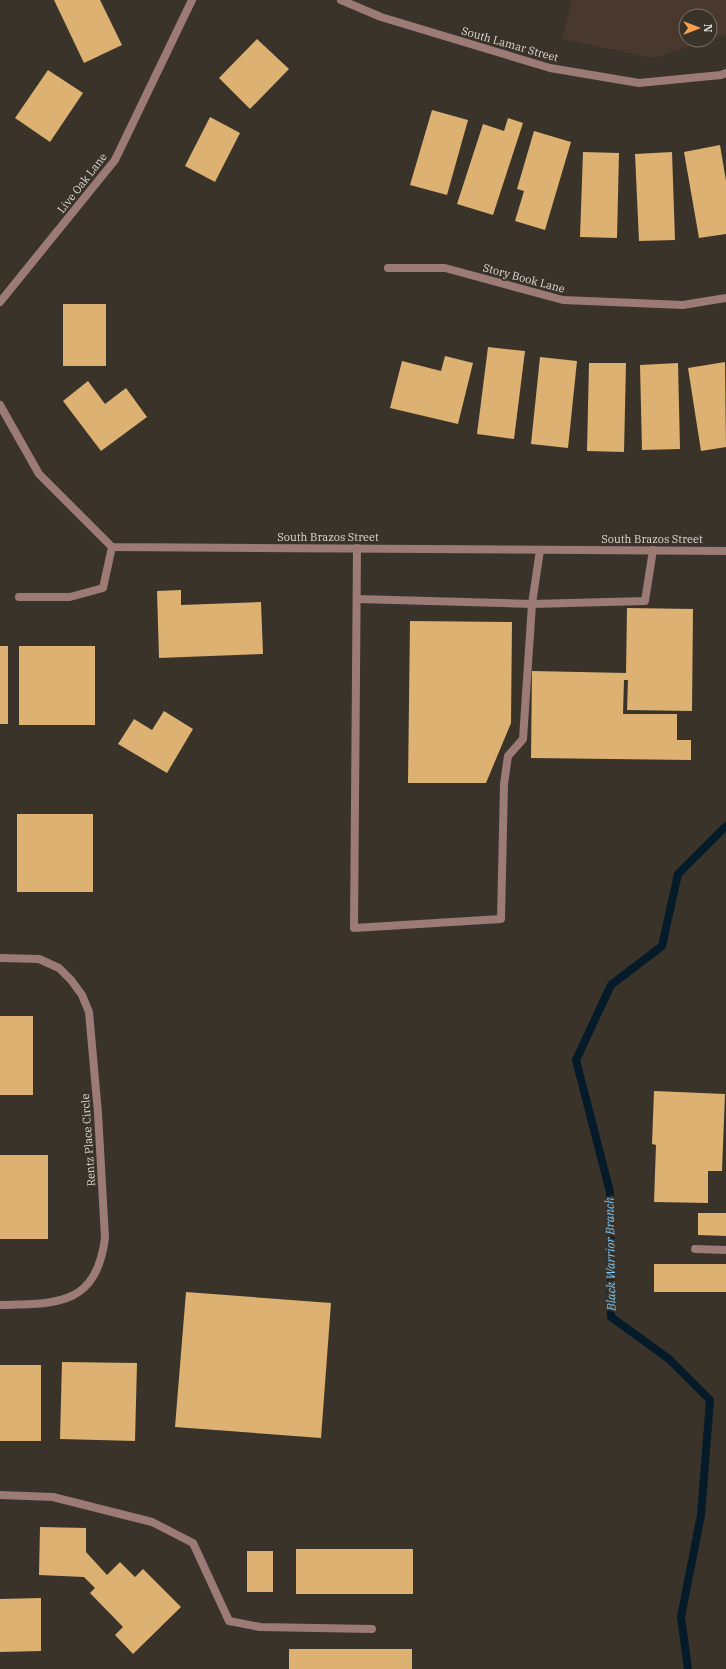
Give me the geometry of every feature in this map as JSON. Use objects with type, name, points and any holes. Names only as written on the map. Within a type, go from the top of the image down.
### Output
[{"type":"street","name":"Live Oak Lane","points":[[0,302],[115,160],[192,0]]},
{"type":"street","name":"South Lamar Street","points":[[341,0],[381,17],[550,68],[640,83],[721,75],[726,73]]},
{"type":"street","name":"Story Book Lane","points":[[388,268],[445,268],[563,300],[684,306],[726,298]]},
{"type":"street","points":[[0,405],[39,474],[112,547],[103,588],[70,597],[18,597]]},
{"type":"street","name":"South Brazos Street","points":[[112,547],[726,551]]},
{"type":"street","points":[[357,548],[354,928],[501,919],[504,784],[508,756],[523,739],[532,604],[540,550]]},
{"type":"street","points":[[357,599],[532,604],[645,601],[653,550]]},
{"type":"street","name":"Rentz Place Circle","points":[[0,958],[39,959],[59,968],[75,985],[89,1012],[98,1112],[105,1238],[102,1258],[94,1277],[77,1293],[64,1300],[45,1304],[0,1305]]},
{"type":"street","points":[[695,1249],[726,1250]]},
{"type":"street","points":[[0,1495],[53,1496],[152,1522],[193,1543],[229,1621],[260,1627],[372,1629]]},
{"type":"shaded area","points":[[572,0],[726,0],[726,35],[718,38],[718,8],[678,8],[678,48],[684,48],[653,58],[562,39]]},
{"type":"building","points":[[54,0],[100,0],[122,45],[84,63]]},
{"type":"building","points":[[257,39],[289,69],[250,109],[219,78]]},
{"type":"building","points":[[48,70],[83,93],[50,142],[15,118]]},
{"type":"building","points":[[432,110],[468,120],[447,195],[410,185]]},
{"type":"building","points":[[210,117],[240,133],[215,182],[185,166]]},
{"type":"building","points":[[508,118],[523,123],[493,215],[457,204],[483,124],[504,131]]},
{"type":"building","points":[[534,131],[571,142],[545,230],[515,221],[524,191],[517,189]]},
{"type":"building","points":[[720,145],[726,181],[726,234],[699,238],[684,152]]},
{"type":"building","points":[[583,152],[619,153],[617,238],[580,237]]},
{"type":"building","points":[[672,152],[675,240],[639,241],[635,154]]},
{"type":"building","points":[[63,304],[106,304],[106,366],[63,366]]},
{"type":"building","points":[[488,347],[525,351],[514,439],[477,434]]},
{"type":"building","points":[[445,356],[473,363],[458,424],[390,408],[402,361],[441,371]]},
{"type":"building","points":[[540,357],[577,361],[568,448],[531,444]]},
{"type":"building","points":[[725,362],[726,447],[701,451],[688,368]]},
{"type":"building","points":[[589,363],[626,363],[624,452],[587,451]]},
{"type":"building","points":[[678,363],[680,449],[642,450],[640,365]]},
{"type":"building","points":[[88,381],[105,404],[126,388],[147,417],[101,451],[63,401]]},
{"type":"building","points":[[181,590],[181,605],[261,602],[263,654],[159,658],[157,591]]},
{"type":"building","points":[[627,608],[693,609],[692,711],[627,710],[628,680],[624,680],[623,714],[677,714],[677,740],[691,740],[691,760],[531,758],[532,671],[626,673]]},
{"type":"building","points":[[410,621],[512,622],[511,723],[486,783],[408,783]]},
{"type":"building","points":[[0,646],[8,646],[8,724],[0,724]]},
{"type":"building","points":[[19,646],[95,646],[95,725],[19,725]]},
{"type":"building","points":[[164,711],[193,729],[167,773],[118,744],[134,719],[152,730]]},
{"type":"building","points":[[17,814],[93,814],[93,892],[17,892]]},
{"type":"building","points":[[0,1016],[33,1016],[33,1095],[0,1095]]},
{"type":"building","points":[[654,1091],[725,1094],[722,1171],[708,1171],[708,1203],[654,1202],[656,1145],[652,1144]]},
{"type":"building","points":[[0,1155],[48,1155],[48,1239],[0,1239]]},
{"type":"building","points":[[698,1213],[726,1213],[726,1236],[698,1235]]},
{"type":"building","points":[[654,1264],[726,1264],[726,1292],[654,1292]]},
{"type":"building","points":[[186,1292],[331,1303],[321,1438],[175,1427]]},
{"type":"building","points":[[62,1362],[137,1363],[135,1441],[60,1439]]},
{"type":"building","points":[[0,1365],[41,1365],[41,1441],[0,1441]]},
{"type":"building","points":[[40,1527],[86,1528],[86,1552],[107,1575],[120,1562],[135,1577],[143,1569],[181,1607],[133,1654],[115,1635],[123,1627],[90,1593],[95,1588],[84,1577],[39,1575]]},
{"type":"building","points":[[296,1549],[413,1549],[413,1594],[296,1594]]},
{"type":"building","points":[[247,1551],[273,1551],[273,1592],[247,1592]]},
{"type":"building","points":[[41,1598],[41,1651],[0,1652],[0,1599]]},
{"type":"building","points":[[289,1649],[412,1649],[412,1669],[289,1669]]},
{"type":"waterway","name":"Black Warrior Branch","points":[[688,1669],[681,1617],[701,1515],[710,1400],[669,1359],[611,1317],[610,1192],[576,1060],[611,985],[662,946],[678,874],[726,826]]}]
